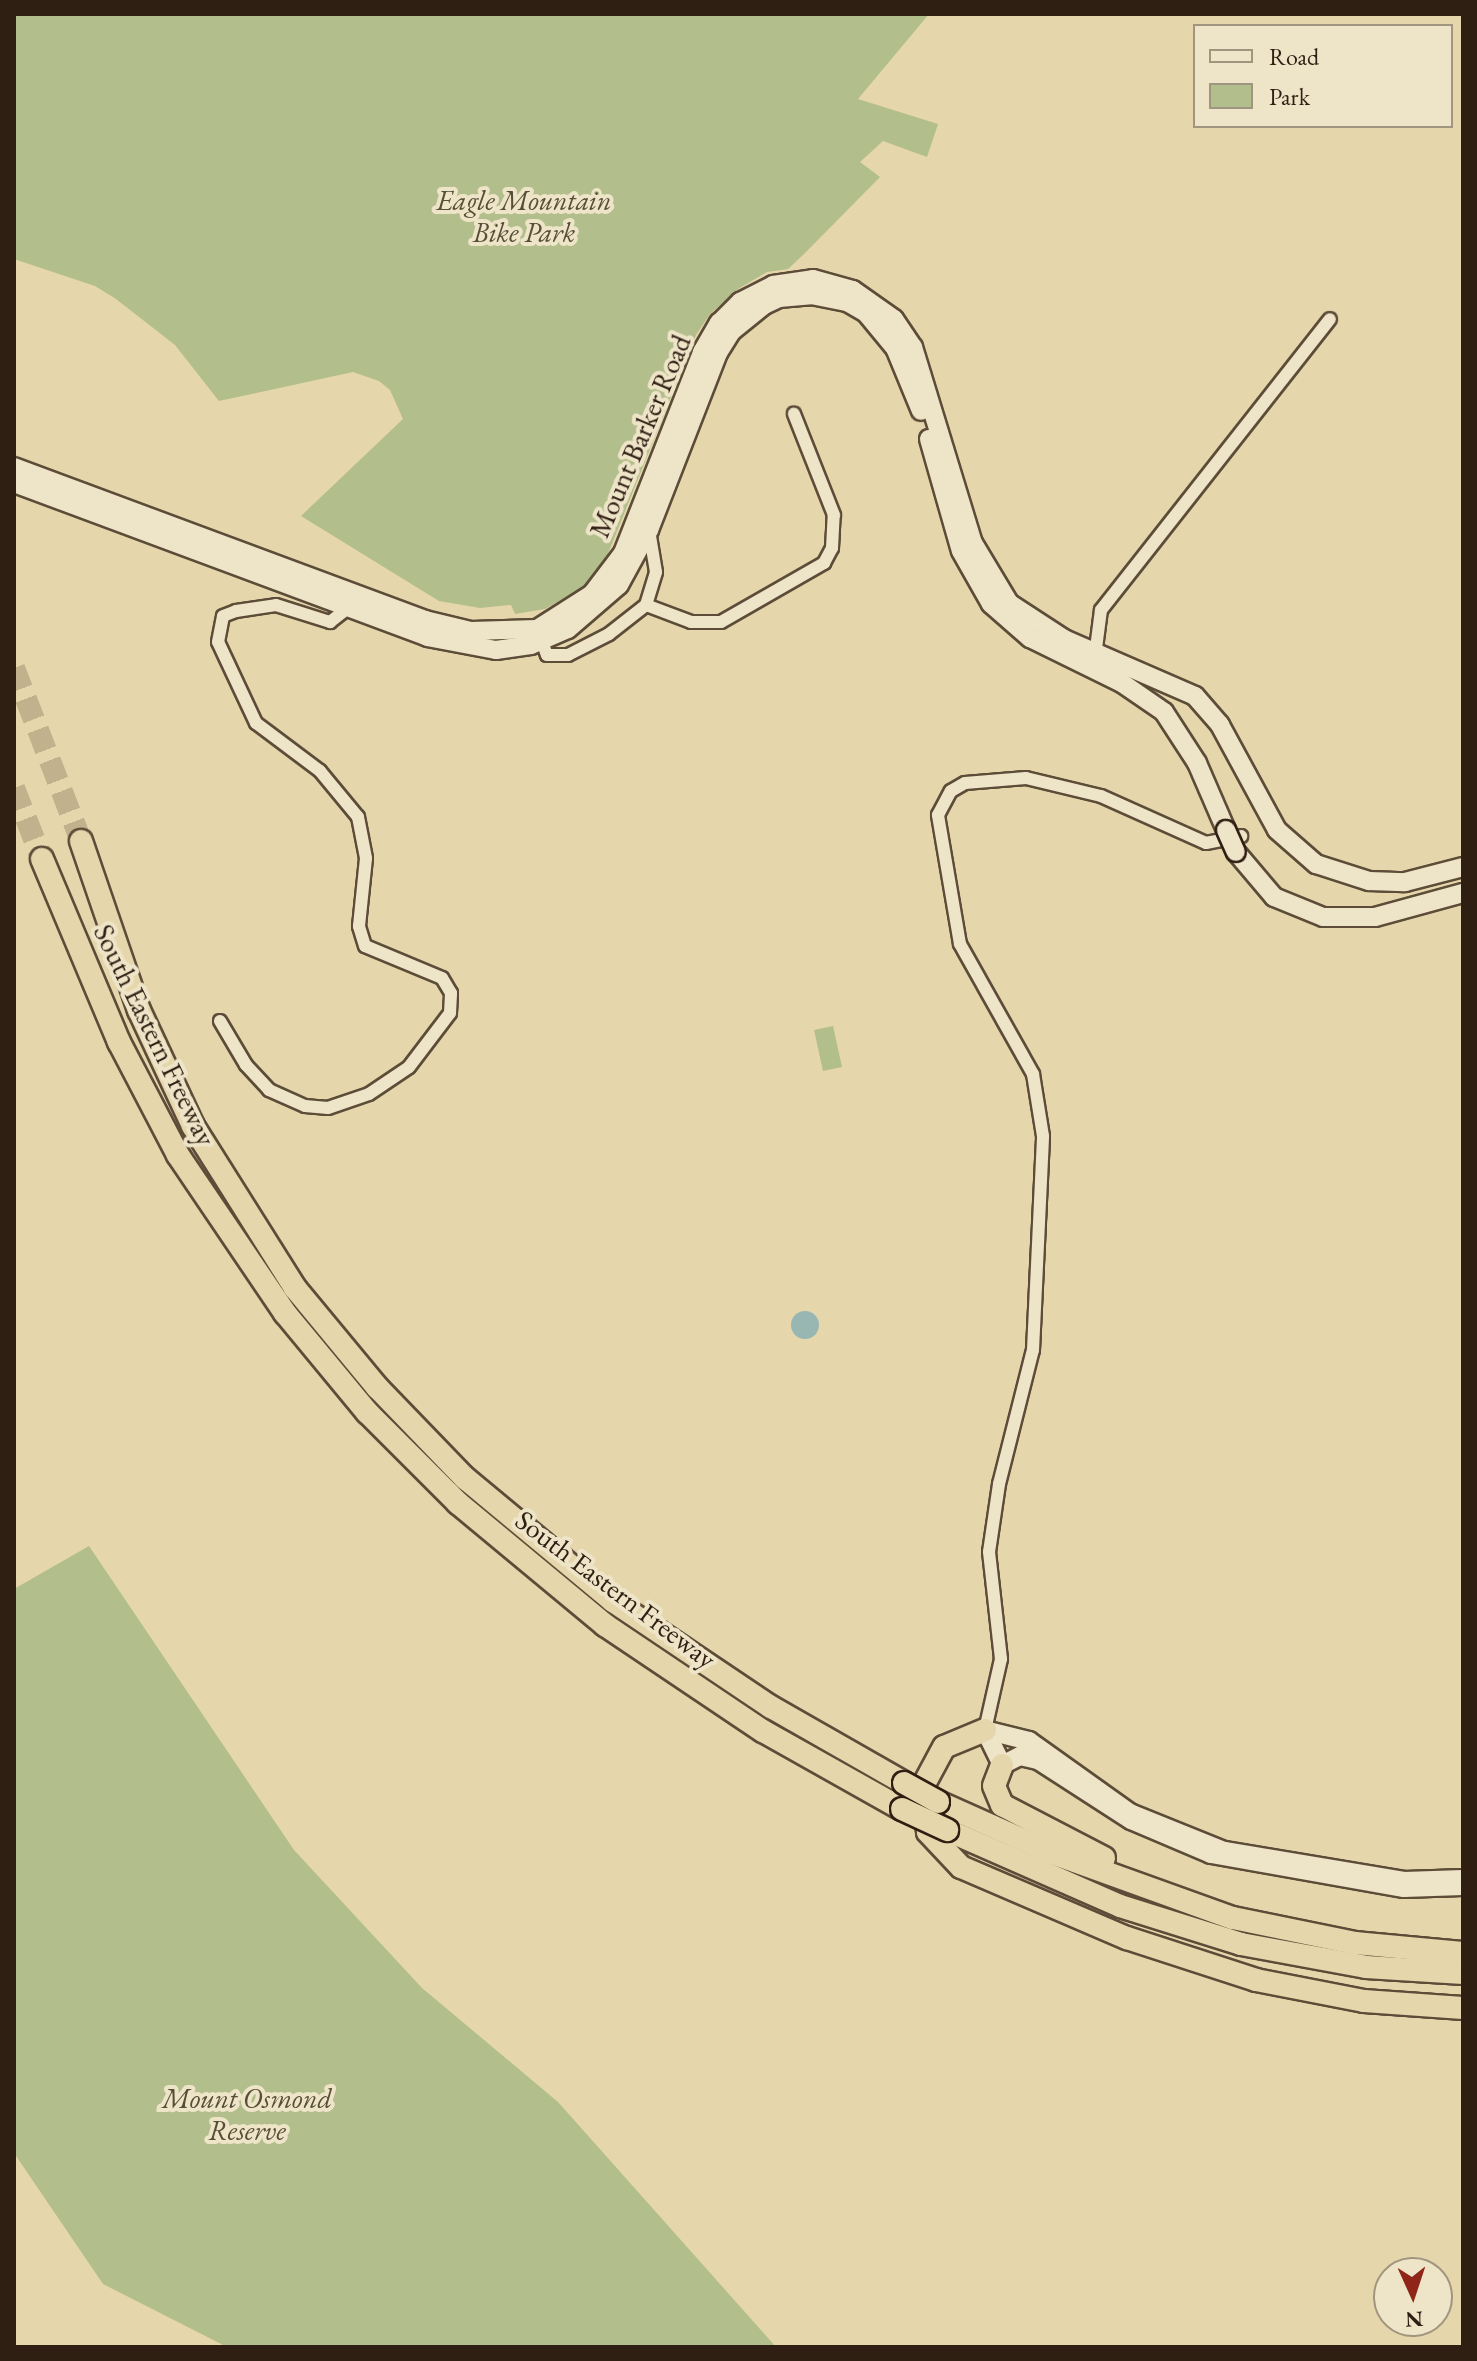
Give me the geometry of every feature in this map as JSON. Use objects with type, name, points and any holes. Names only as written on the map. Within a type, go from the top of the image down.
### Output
[{"type":"highway","name":"South Eastern Freeway","points":[[81,841],[139,1010],[193,1126],[295,1288],[377,1387],[465,1478],[613,1601],[771,1707],[904,1783],[938,1802],[1067,1858],[1233,1918],[1355,1943],[1463,1951]]},
{"type":"highway","name":"South Eastern Freeway","points":[[42,859],[119,1042],[178,1155],[266,1288],[367,1412],[458,1503],[605,1625],[763,1731],[902,1809],[1120,1906],[1241,1944],[1366,1967],[1463,1973]]},
{"type":"highway","points":[[985,1726],[944,1747],[922,1788],[922,1813],[931,1837],[961,1867],[1127,1938],[1256,1980],[1364,2001],[1463,2008]]},
{"type":"highway","points":[[1002,1765],[994,1786],[1010,1811],[1144,1875],[1255,1911],[1463,1951]]},
{"type":"main road","name":"Mount Barker Road","points":[[540,635],[592,594],[623,553],[702,352],[719,323],[757,292],[813,279],[853,290],[894,319],[921,366],[973,543],[988,575],[1009,603],[1036,624],[1095,660],[1175,724],[1234,839],[1274,897],[1323,917],[1375,917],[1463,893]]},
{"type":"main road","name":"Mount Barker Road","points":[[540,635],[607,599],[629,572],[649,530],[707,377],[732,331],[779,298],[811,295],[847,302],[883,330],[907,370],[961,551],[991,604],[1030,638],[1195,696],[1220,725],[1277,830],[1316,864],[1369,881],[1405,882],[1463,867]]},
{"type":"main road","points":[[14,467],[354,602]]},
{"type":"main road","points":[[14,483],[354,602],[471,631],[540,635]]},
{"type":"main road","points":[[985,1726],[1002,1765],[1020,1756],[1038,1760],[1148,1829],[1234,1861],[1404,1888],[1463,1886]]},
{"type":"main road","points":[[985,1726],[1029,1741],[1130,1813],[1224,1851],[1404,1881],[1463,1879]]},
{"type":"street","points":[[1095,660],[1101,610],[1330,319]]},
{"type":"street","points":[[646,605],[707,626],[738,615],[824,563],[832,548],[834,515],[794,414]]},
{"type":"street","points":[[540,635],[547,655],[568,655],[609,634],[646,605],[656,572],[649,530]]},
{"type":"street","points":[[220,1021],[246,1065],[269,1090],[305,1106],[328,1108],[369,1094],[409,1067],[450,1013],[451,993],[442,978],[365,946],[359,926],[366,858],[358,817],[320,771],[256,723],[220,650],[223,616],[236,611],[276,605],[330,622],[354,602]]},
{"type":"street","points":[[985,1726],[1001,1659],[989,1552],[999,1484],[1033,1350],[1043,1136],[1033,1074],[960,944],[938,815],[951,791],[965,783],[1026,778],[1101,796],[1206,843],[1234,839]]},
{"type":"green space","name":"Eagle Mountain Bike Park","points":[[14,14],[929,14],[858,99],[938,124],[927,157],[883,141],[860,162],[880,177],[805,253],[788,269],[767,272],[738,289],[710,314],[696,335],[603,566],[585,586],[545,609],[515,614],[511,605],[480,608],[439,601],[301,516],[403,419],[390,390],[379,381],[353,372],[219,401],[175,345],[116,299],[95,286],[14,259]]},
{"type":"green space","points":[[833,1026],[842,1067],[823,1071],[814,1030]]},
{"type":"green space","name":"Mount Osmond Reserve","points":[[89,1546],[294,1850],[422,1988],[558,2102],[776,2347],[227,2347],[103,2284],[14,2153],[14,1589]]},
{"type":"water","points":[[805,1311],[815,1315],[819,1325],[815,1335],[805,1339],[795,1335],[791,1325],[795,1315]]},
{"type":"tunnel","points":[[14,668],[81,841]]},
{"type":"tunnel","points":[[14,788],[42,859]]}]
